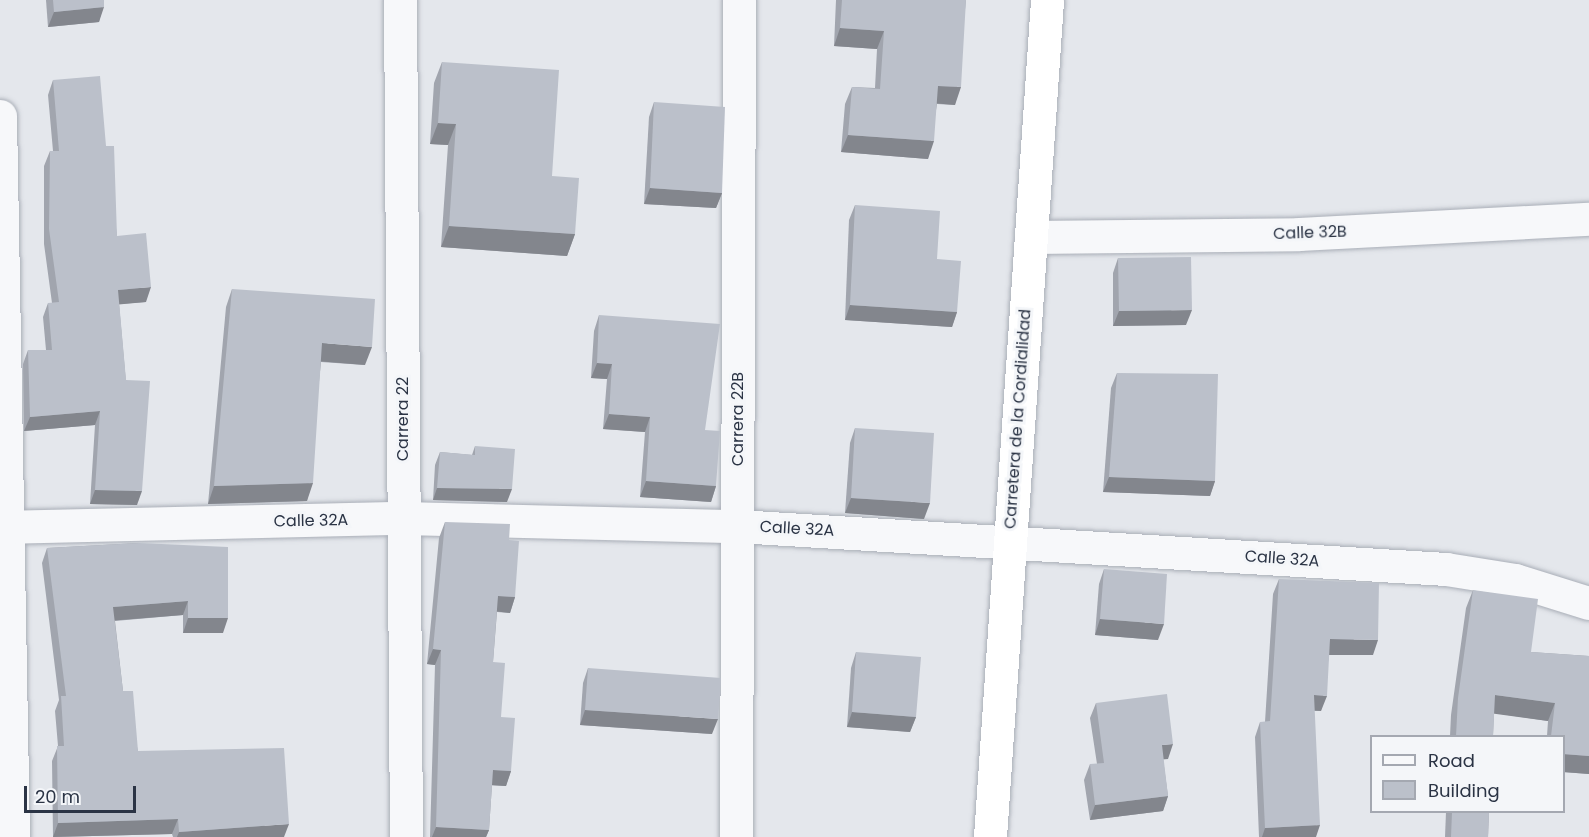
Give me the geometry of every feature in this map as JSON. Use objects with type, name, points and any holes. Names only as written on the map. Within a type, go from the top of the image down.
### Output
[{"type":"highway","name":"Carretera de la Cordialidad","points":[[990,837],[1047,0]]},
{"type":"street","name":"Carrera 22","points":[[400,0],[406,837]]},
{"type":"street","name":"Carrera 22B","points":[[736,837],[739,0]]},
{"type":"street","points":[[0,116],[4,527],[13,837]]},
{"type":"street","name":"Calle 32B","points":[[1031,237],[1299,234],[1589,219]]},
{"type":"street","name":"Calle 32A","points":[[4,527],[404,518],[737,526],[1446,569],[1515,580],[1589,603]]},
{"type":"building","points":[[53,0],[104,0],[104,7],[54,12]]},
{"type":"building","points":[[842,0],[966,0],[961,87],[938,86],[934,141],[848,135],[852,87],[880,89],[884,31],[840,28]]},
{"type":"building","points":[[442,62],[559,70],[552,176],[579,178],[575,234],[449,226],[456,124],[438,123]]},
{"type":"building","points":[[100,76],[106,146],[114,146],[117,236],[146,233],[151,287],[118,290],[126,380],[150,381],[142,491],[95,490],[100,411],[30,417],[28,350],[52,350],[48,303],[59,302],[49,229],[50,151],[59,151],[53,80]]},
{"type":"building","points":[[654,102],[725,107],[722,193],[650,188]]},
{"type":"building","points":[[855,205],[940,211],[937,259],[961,261],[957,312],[850,305]]},
{"type":"building","points":[[1191,257],[1192,310],[1119,311],[1118,258]]},
{"type":"building","points":[[232,289],[375,299],[372,347],[322,343],[313,483],[214,486]]},
{"type":"building","points":[[599,315],[720,324],[705,430],[720,431],[716,486],[646,481],[650,417],[609,414],[612,364],[597,363]]},
{"type":"building","points":[[1117,373],[1218,374],[1215,481],[1109,477]]},
{"type":"building","points":[[855,428],[934,433],[930,503],[851,498]]},
{"type":"building","points":[[475,446],[515,449],[512,489],[437,488],[440,452],[475,455]]},
{"type":"building","points":[[445,522],[510,524],[509,540],[519,541],[515,597],[498,596],[493,662],[505,663],[501,717],[515,718],[511,771],[493,770],[489,830],[436,827],[441,650],[433,649]]},
{"type":"building","points":[[139,543],[228,547],[228,618],[188,618],[188,601],[113,607],[123,691],[133,691],[138,751],[284,748],[289,824],[179,832],[178,819],[58,823],[57,746],[64,746],[61,696],[66,696],[47,548]]},
{"type":"building","points":[[1104,569],[1167,574],[1164,624],[1100,619]]},
{"type":"building","points":[[1279,579],[1379,583],[1378,640],[1330,639],[1327,696],[1314,695],[1320,825],[1265,828],[1260,722],[1270,721]]},
{"type":"building","points":[[1473,590],[1538,599],[1531,652],[1589,656],[1589,756],[1565,754],[1565,735],[1551,735],[1555,703],[1495,695],[1493,735],[1456,735],[1458,698]]},
{"type":"building","points":[[856,652],[921,657],[916,717],[852,712]]},
{"type":"building","points":[[588,668],[721,678],[718,719],[585,710]]},
{"type":"building","points":[[1167,694],[1173,744],[1162,745],[1168,796],[1095,805],[1090,764],[1104,763],[1096,703]]},
{"type":"building","points":[[1452,813],[1489,813],[1488,837],[1451,837]]}]
